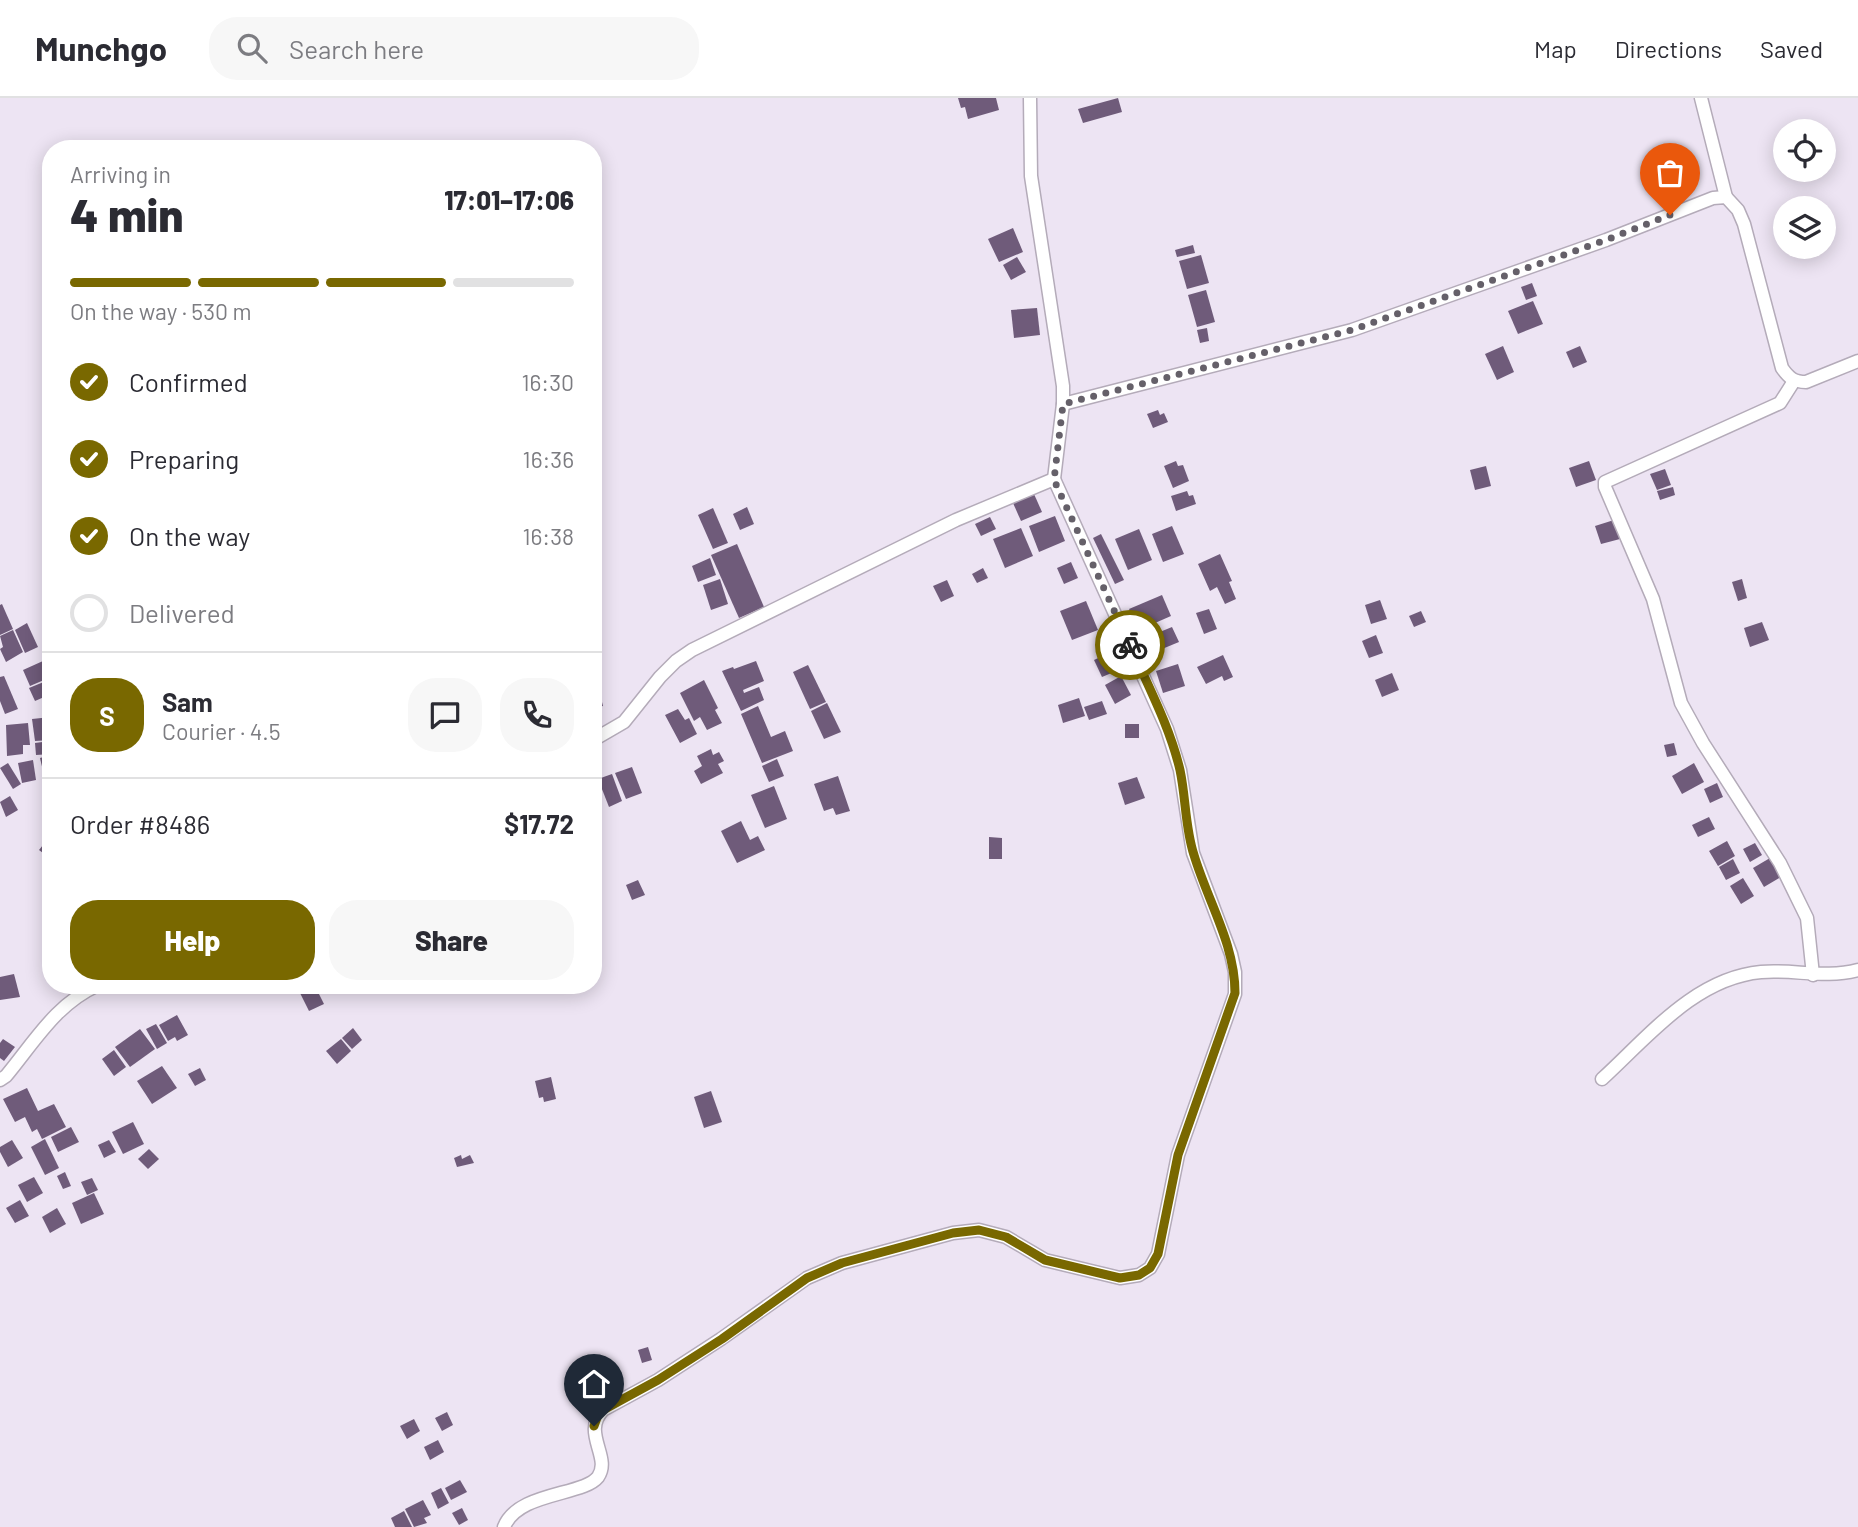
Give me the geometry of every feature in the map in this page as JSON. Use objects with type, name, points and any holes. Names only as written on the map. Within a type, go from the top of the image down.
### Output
[{"type":"street","points":[[504,1527],[510,1514],[518,1509],[590,1483],[598,1477],[602,1466],[594,1426],[603,1410],[658,1380],[722,1339],[807,1278],[842,1263],[953,1233],[979,1230],[1006,1237],[1045,1260],[1120,1278],[1139,1275],[1150,1268],[1158,1254],[1178,1155],[1235,993],[1235,972],[1231,954],[1193,853],[1180,770],[1167,729],[1054,480],[1063,386],[1031,176],[1030,98]]},
{"type":"street","points":[[1701,98],[1726,197],[1738,209],[1744,224],[1782,369],[1794,381],[1806,382],[1858,361]]},
{"type":"street","points":[[1063,404],[1352,330],[1606,240],[1713,198],[1726,197]]},
{"type":"street","points":[[1794,381],[1780,403],[1605,482],[1605,487],[1653,599],[1681,703],[1703,743],[1780,863],[1807,918],[1813,975]]},
{"type":"street","points":[[602,735],[624,722],[660,677],[692,650],[956,520],[1054,480]]},
{"type":"street","points":[[1602,1079],[1676,1009],[1722,981],[1739,974],[1765,972],[1813,975],[1858,970]]},
{"type":"street","points":[[0,1080],[63,1006],[79,994]]},
{"type":"building","points":[[958,98],[996,98],[999,110],[968,119],[965,107],[961,108]]},
{"type":"building","points":[[1118,98],[1122,112],[1083,123],[1078,109]]},
{"type":"building","points":[[1013,228],[1023,252],[999,262],[988,239]]},
{"type":"building","points":[[1193,245],[1195,253],[1177,257],[1175,250]]},
{"type":"building","points":[[1201,255],[1209,283],[1187,289],[1179,261]]},
{"type":"building","points":[[1017,257],[1026,272],[1011,280],[1003,265]]},
{"type":"building","points":[[1532,283],[1537,296],[1526,300],[1521,287]]},
{"type":"building","points":[[1206,290],[1215,322],[1197,327],[1188,295]]},
{"type":"building","points":[[1533,301],[1543,324],[1518,334],[1508,311]]},
{"type":"building","points":[[1037,308],[1040,335],[1014,338],[1011,310]]},
{"type":"building","points":[[1207,328],[1209,341],[1200,343],[1197,330]]},
{"type":"building","points":[[1503,346],[1514,372],[1497,380],[1485,354]]},
{"type":"building","points":[[1580,346],[1587,362],[1573,368],[1566,352]]},
{"type":"building","points":[[1158,410],[1160,415],[1164,413],[1168,422],[1153,428],[1147,414]]},
{"type":"building","points":[[1176,461],[1178,466],[1183,465],[1189,481],[1173,488],[1164,466]]},
{"type":"building","points":[[1589,461],[1596,480],[1576,487],[1569,468]]},
{"type":"building","points":[[1486,466],[1491,486],[1475,490],[1470,470]]},
{"type":"building","points":[[1665,469],[1671,485],[1657,490],[1650,474]]},
{"type":"building","points":[[1673,487],[1675,495],[1660,500],[1657,491]]},
{"type":"building","points":[[1187,491],[1189,496],[1193,495],[1196,504],[1176,511],[1171,496]]},
{"type":"building","points":[[1034,494],[1042,512],[1021,521],[1013,503]]},
{"type":"building","points":[[747,507],[754,524],[740,530],[733,514]]},
{"type":"building","points":[[713,508],[728,543],[713,549],[698,515]]},
{"type":"building","points":[[1055,516],[1065,541],[1039,552],[1029,526]]},
{"type":"building","points":[[990,517],[996,529],[981,536],[975,524]]},
{"type":"building","points":[[1614,520],[1620,539],[1601,544],[1595,526]]},
{"type":"building","points":[[1172,526],[1184,554],[1163,562],[1152,534]]},
{"type":"building","points":[[1021,528],[1033,556],[1005,568],[993,539]]},
{"type":"building","points":[[1139,529],[1152,560],[1128,570],[1115,539]]},
{"type":"building","points":[[1101,534],[1124,580],[1115,584],[1093,538]]},
{"type":"building","points":[[737,544],[764,607],[739,618],[711,555]]},
{"type":"building","points":[[1220,554],[1232,581],[1229,582],[1236,599],[1225,604],[1217,587],[1210,591],[1198,564]]},
{"type":"building","points":[[710,558],[716,575],[698,582],[692,566]]},
{"type":"building","points":[[1071,562],[1078,578],[1064,584],[1057,568]]},
{"type":"building","points":[[983,568],[988,578],[977,583],[972,574]]},
{"type":"building","points":[[720,579],[728,604],[711,610],[703,585]]},
{"type":"building","points":[[1742,579],[1747,598],[1738,601],[1732,582]]},
{"type":"building","points":[[947,580],[954,596],[941,602],[933,586]]},
{"type":"building","points":[[1162,595],[1171,616],[1139,630],[1129,609]]},
{"type":"building","points":[[1380,600],[1387,619],[1371,624],[1365,605]]},
{"type":"building","points":[[1086,601],[1098,630],[1072,640],[1060,611]]},
{"type":"building","points":[[2,604],[13,629],[0,635],[0,605]]},
{"type":"building","points":[[1209,609],[1217,629],[1204,634],[1196,613]]},
{"type":"building","points":[[1421,611],[1426,622],[1414,627],[1409,616]]},
{"type":"building","points":[[1762,622],[1769,640],[1750,647],[1744,628]]},
{"type":"building","points":[[27,623],[38,647],[25,653],[15,630]]},
{"type":"building","points":[[1172,627],[1179,642],[1162,649],[1155,634]]},
{"type":"building","points":[[13,630],[23,652],[6,662],[0,649],[3,647],[0,636]]},
{"type":"building","points":[[1376,635],[1383,653],[1369,658],[1362,641]]},
{"type":"building","points":[[1113,651],[1121,669],[1102,677],[1094,660]]},
{"type":"building","points":[[1223,655],[1233,677],[1224,681],[1222,676],[1206,684],[1197,667]]},
{"type":"building","points":[[42,661],[42,681],[30,686],[23,670]]},
{"type":"building","points":[[756,661],[764,681],[743,690],[744,693],[759,687],[764,700],[741,711],[722,671]]},
{"type":"building","points":[[1178,664],[1185,686],[1163,693],[1156,671]]},
{"type":"building","points":[[808,665],[826,702],[810,709],[793,672]]},
{"type":"building","points":[[1392,673],[1399,690],[1382,697],[1375,680]]},
{"type":"building","points":[[4,676],[18,709],[5,714],[0,701],[0,677]]},
{"type":"building","points":[[1121,676],[1131,695],[1115,704],[1105,685]]},
{"type":"building","points":[[704,680],[718,708],[715,710],[722,723],[707,730],[700,717],[694,721],[680,693]]},
{"type":"building","points":[[42,683],[42,698],[35,701],[29,688]]},
{"type":"building","points":[[1079,698],[1085,716],[1063,723],[1058,705]]},
{"type":"building","points":[[1102,701],[1107,714],[1089,720],[1084,707]]},
{"type":"building","points":[[827,703],[841,732],[824,739],[811,711]]},
{"type":"building","points":[[758,706],[771,737],[785,731],[793,751],[762,763],[741,714]]},
{"type":"building","points":[[678,709],[685,720],[689,718],[697,734],[680,743],[665,715]]},
{"type":"building","points":[[42,718],[42,741],[35,741],[32,719]]},
{"type":"building","points":[[28,723],[30,745],[23,745],[23,754],[7,756],[6,725]]},
{"type":"building","points":[[1125,724],[1139,724],[1139,738],[1125,738]]},
{"type":"building","points":[[42,742],[42,755],[36,755],[35,743]]},
{"type":"building","points":[[1674,743],[1677,755],[1667,757],[1664,745]]},
{"type":"building","points":[[711,749],[713,755],[719,752],[724,761],[718,764],[723,773],[701,784],[694,771],[702,766],[697,756]]},
{"type":"building","points":[[777,759],[784,776],[769,782],[762,766]]},
{"type":"building","points":[[33,760],[36,780],[22,783],[18,763]]},
{"type":"building","points":[[8,763],[21,784],[13,789],[0,768]]},
{"type":"building","points":[[1694,763],[1704,782],[1682,794],[1672,776]]},
{"type":"building","points":[[632,767],[642,793],[626,799],[615,773]]},
{"type":"building","points":[[612,774],[622,801],[609,807],[602,789],[602,778]]},
{"type":"building","points":[[838,776],[850,811],[836,815],[833,808],[824,811],[814,784]]},
{"type":"building","points":[[1137,777],[1145,798],[1125,805],[1118,783]]},
{"type":"building","points":[[1717,783],[1723,797],[1710,803],[1704,789]]},
{"type":"building","points":[[774,786],[787,819],[765,828],[751,795]]},
{"type":"building","points":[[10,796],[18,810],[6,817],[0,802]]},
{"type":"building","points":[[1709,817],[1715,829],[1698,837],[1692,825]]},
{"type":"building","points":[[741,821],[750,840],[758,836],[765,850],[737,863],[721,831]]},
{"type":"building","points":[[989,837],[1002,838],[1002,859],[989,859]]},
{"type":"building","points":[[1727,841],[1735,856],[1718,866],[1709,851]]},
{"type":"building","points":[[1755,843],[1762,855],[1750,862],[1743,849]]},
{"type":"building","points":[[1770,858],[1781,877],[1764,887],[1753,868]]},
{"type":"building","points":[[1733,859],[1740,873],[1726,880],[1719,867]]},
{"type":"building","points":[[1743,878],[1754,896],[1741,904],[1730,886]]},
{"type":"building","points":[[638,880],[645,895],[632,900],[626,885]]},
{"type":"building","points":[[14,974],[20,997],[0,1000],[0,977]]},
{"type":"building","points":[[300,994],[319,994],[324,1004],[309,1011]]},
{"type":"building","points":[[177,1015],[188,1035],[177,1041],[175,1037],[168,1041],[159,1025]]},
{"type":"building","points":[[156,1024],[167,1043],[157,1049],[146,1029]]},
{"type":"building","points":[[353,1028],[362,1040],[352,1049],[342,1038]]},
{"type":"building","points":[[140,1029],[155,1049],[130,1067],[115,1047]]},
{"type":"building","points":[[3,1039],[15,1047],[4,1061],[0,1058],[0,1043]]},
{"type":"building","points":[[341,1039],[351,1051],[337,1064],[326,1051]]},
{"type":"building","points":[[114,1050],[126,1067],[114,1076],[102,1059]]},
{"type":"building","points":[[162,1066],[177,1088],[152,1104],[137,1081]]},
{"type":"building","points":[[200,1068],[206,1080],[195,1086],[188,1074]]},
{"type":"building","points":[[551,1077],[556,1099],[544,1102],[543,1097],[539,1098],[535,1081]]},
{"type":"building","points":[[27,1088],[38,1111],[54,1104],[66,1127],[42,1139],[37,1129],[32,1132],[25,1117],[15,1122],[3,1099]]},
{"type":"building","points":[[711,1091],[722,1122],[704,1128],[694,1097]]},
{"type":"building","points":[[133,1122],[144,1144],[123,1154],[112,1132]]},
{"type":"building","points":[[71,1127],[79,1142],[58,1152],[51,1137]]},
{"type":"building","points":[[45,1139],[59,1168],[45,1175],[31,1147]]},
{"type":"building","points":[[12,1140],[23,1158],[8,1167],[0,1147]]},
{"type":"building","points":[[109,1140],[116,1152],[104,1158],[98,1145]]},
{"type":"building","points":[[149,1149],[159,1159],[148,1169],[138,1159]]},
{"type":"building","points":[[461,1155],[462,1159],[470,1155],[474,1163],[457,1167],[454,1158]]},
{"type":"building","points":[[65,1172],[71,1186],[63,1189],[57,1176]]},
{"type":"building","points":[[34,1177],[43,1193],[27,1202],[18,1185]]},
{"type":"building","points":[[92,1178],[98,1190],[87,1195],[81,1182]]},
{"type":"building","points":[[94,1193],[104,1214],[81,1224],[72,1203]]},
{"type":"building","points":[[20,1200],[29,1216],[15,1223],[6,1208]]},
{"type":"building","points":[[57,1208],[66,1224],[50,1233],[42,1217]]},
{"type":"building","points":[[648,1347],[652,1360],[642,1363],[638,1350]]},
{"type":"building","points":[[609,1369],[613,1383],[604,1386],[599,1372]]},
{"type":"building","points":[[447,1412],[453,1425],[442,1431],[435,1418]]},
{"type":"building","points":[[414,1419],[420,1431],[407,1439],[400,1426]]},
{"type":"building","points":[[438,1440],[444,1452],[430,1460],[424,1447]]},
{"type":"building","points":[[460,1480],[467,1492],[451,1500],[445,1488]]},
{"type":"building","points":[[441,1488],[449,1503],[438,1509],[431,1493]]},
{"type":"building","points":[[423,1500],[431,1515],[424,1518],[427,1523],[414,1527],[405,1509]]},
{"type":"building","points":[[462,1508],[468,1520],[459,1525],[452,1513]]},
{"type":"building","points":[[404,1511],[412,1527],[395,1527],[391,1518]]},
{"type":"way so far","points":[[1130,645],[1054,480],[1063,404],[1352,330],[1670,215]]},
{"type":"route","points":[[594,1426],[603,1410],[658,1380],[722,1339],[807,1278],[842,1263],[953,1233],[979,1230],[1006,1237],[1045,1260],[1073,1268],[1129,1278],[1150,1268],[1158,1254],[1178,1155],[1235,993],[1235,972],[1231,954],[1193,853],[1180,770],[1167,729],[1130,645]]}]
